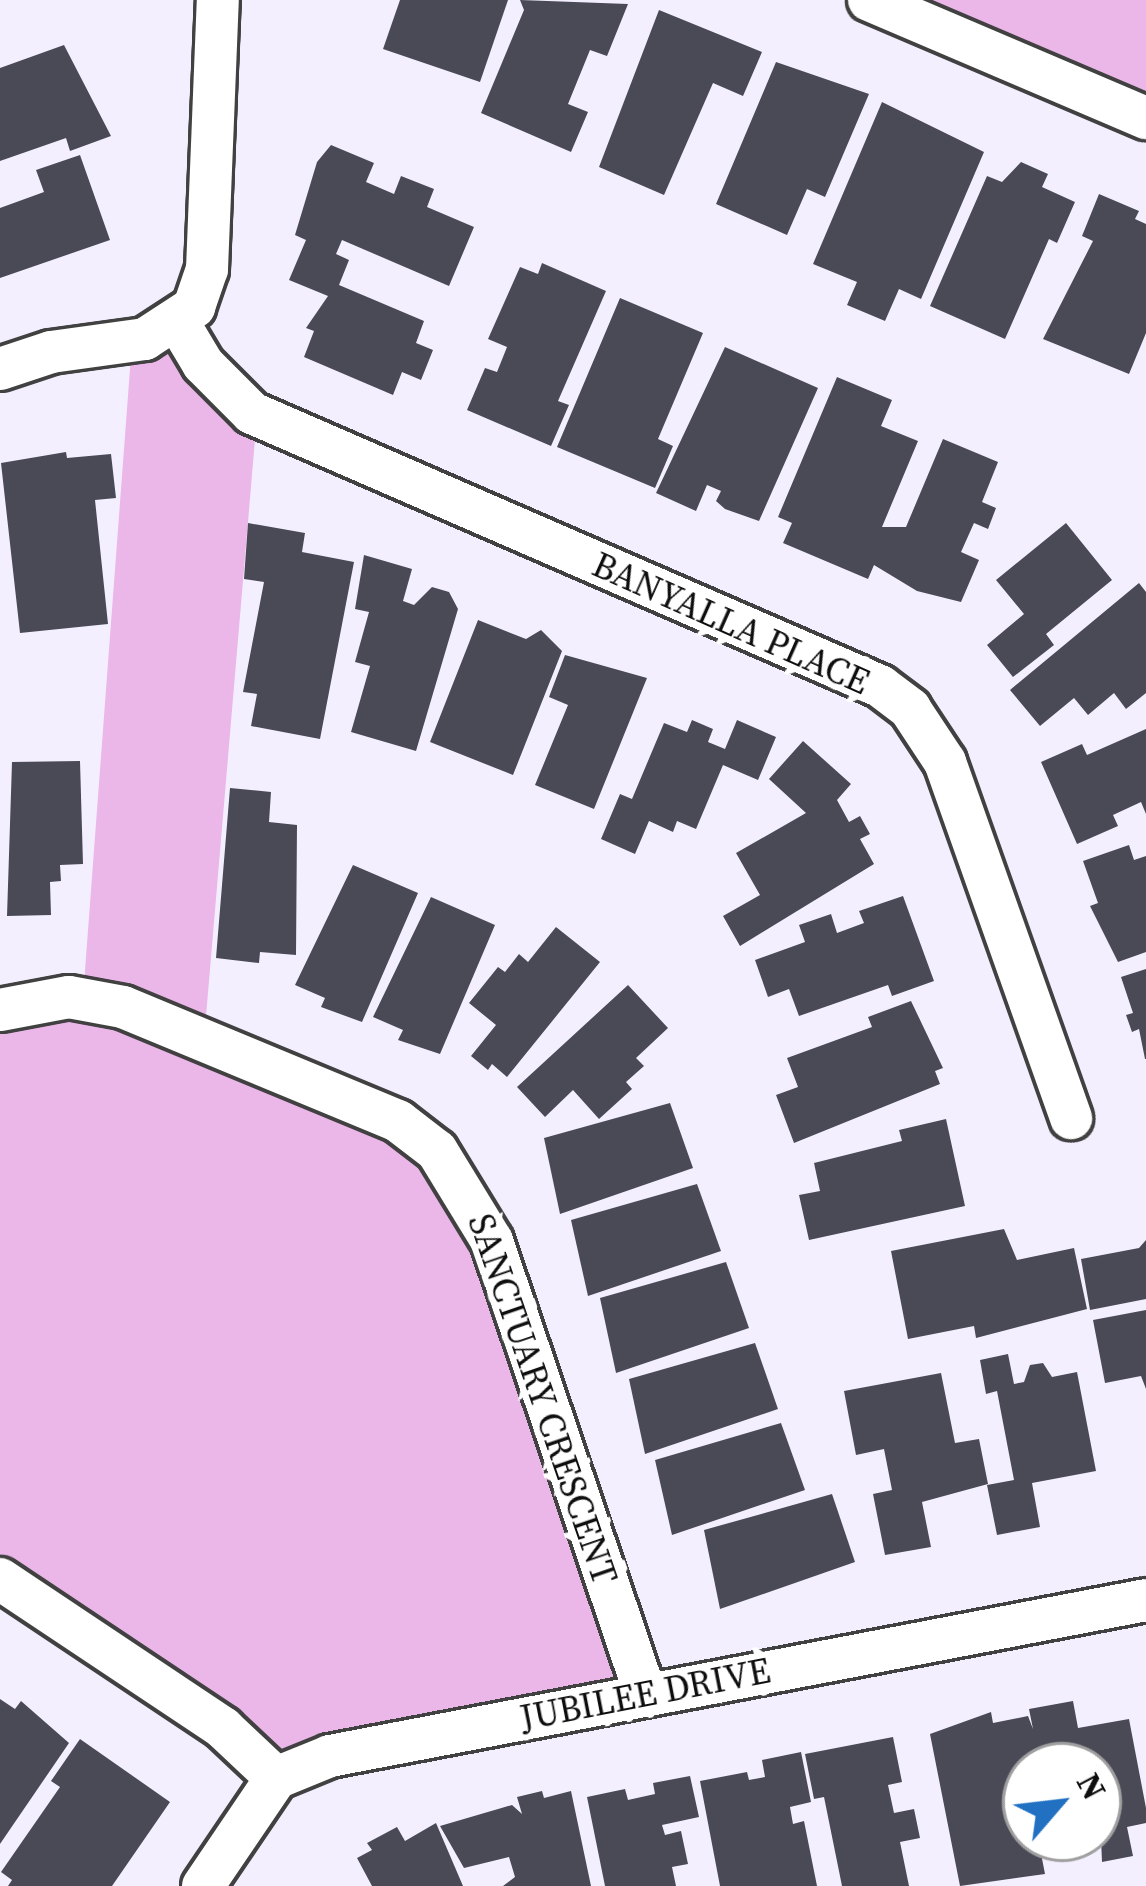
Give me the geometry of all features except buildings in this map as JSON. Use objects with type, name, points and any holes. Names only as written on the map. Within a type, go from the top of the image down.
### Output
[{"type":"street","points":[[0,369],[51,352],[146,339],[178,322],[194,307],[206,269],[218,0]]},
{"type":"street","points":[[869,0],[1146,118]]},
{"type":"street","name":"BANYALLA PLACE","points":[[178,322],[203,364],[252,413],[880,686],[910,710],[946,762],[1070,1118]]},
{"type":"street","name":"SANCTUARY CRESCENT","points":[[0,1010],[45,998],[96,998],[398,1121],[437,1151],[492,1241],[645,1694]]},
{"type":"street","points":[[0,1579],[223,1728],[276,1778],[203,1886]]},
{"type":"street","name":"JUBILEE DRIVE","points":[[276,1778],[353,1750],[1146,1600]]},
{"type":"shaded area","points":[[869,0],[1146,0],[1146,118]]},
{"type":"shaded area","points":[[163,332],[257,416],[204,1040],[437,1151],[645,1694],[276,1778],[0,1579],[0,1010],[83,997],[132,342]]}]
